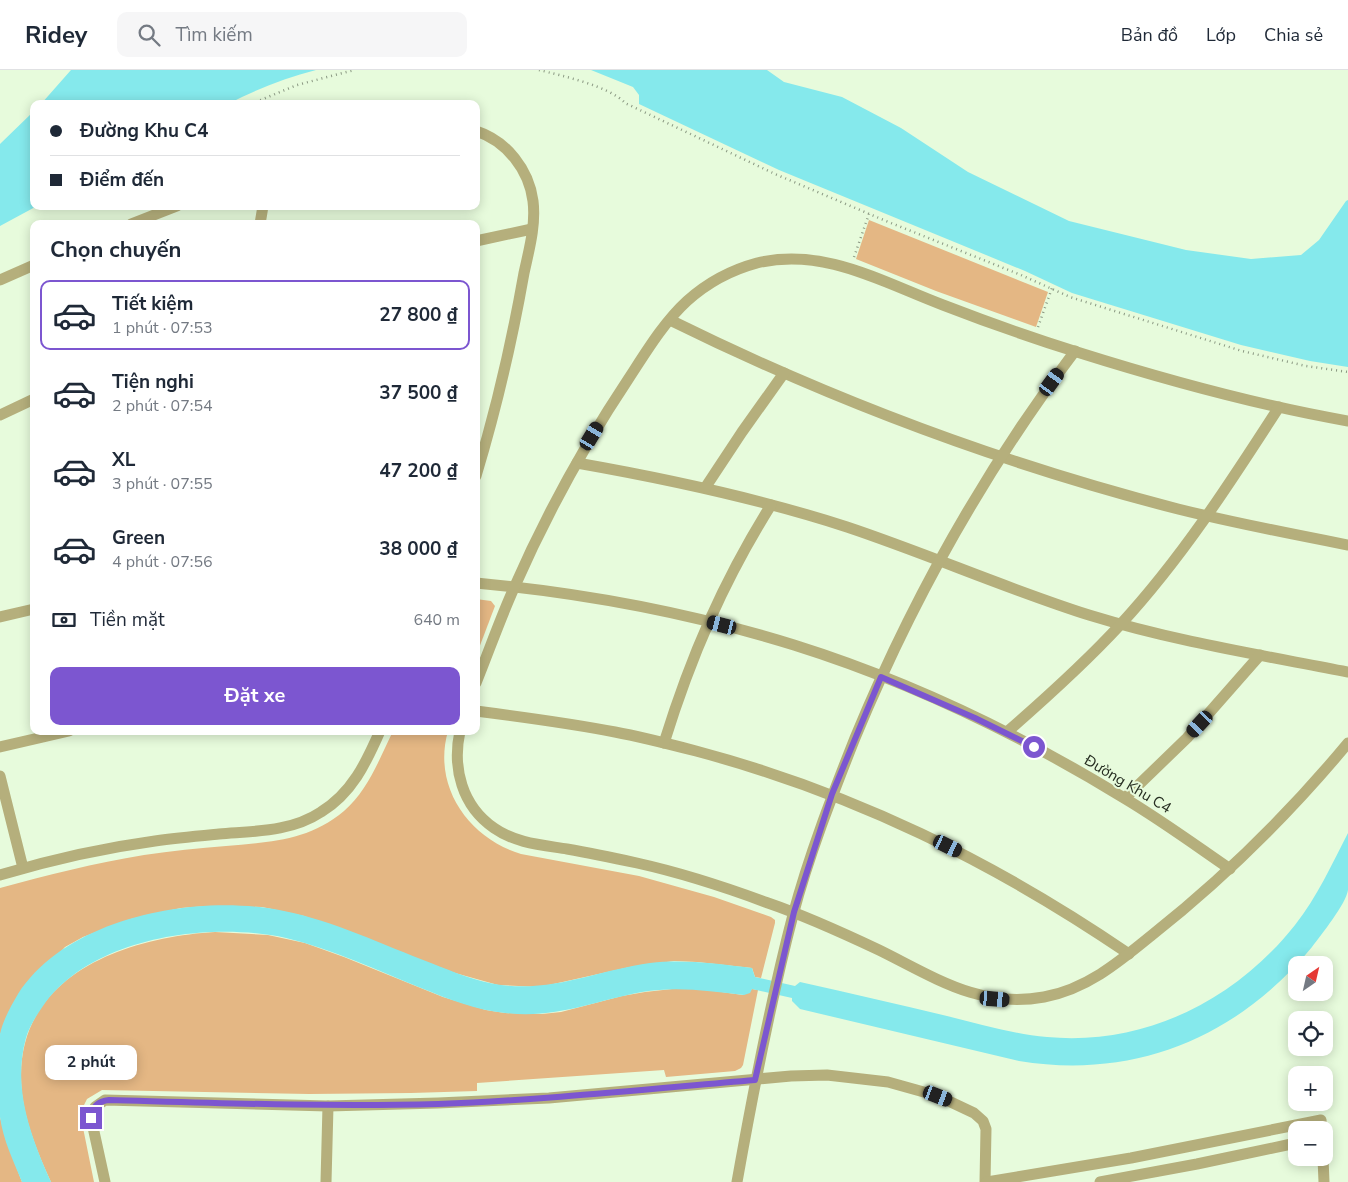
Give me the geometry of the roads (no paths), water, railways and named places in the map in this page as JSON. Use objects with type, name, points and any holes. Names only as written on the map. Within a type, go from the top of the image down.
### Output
[{"type":"street","points":[[480,132],[508,151],[521,168],[530,187],[533,199],[532,229],[506,361],[480,453]]},
{"type":"street","points":[[141,220],[167,210]]},
{"type":"street","points":[[480,240],[532,229]]},
{"type":"street","points":[[480,673],[515,586],[544,524],[615,399],[670,320],[684,304],[700,291],[729,273],[767,261],[808,259],[830,262],[853,269],[938,304],[1075,351],[1189,384],[1279,407],[1348,421]]},
{"type":"street","points":[[0,281],[30,267]]},
{"type":"street","points":[[670,320],[784,373],[892,418],[1001,456],[1207,516],[1348,545]]},
{"type":"street","points":[[737,1182],[755,1080],[778,977],[794,912],[832,794],[881,677],[939,561],[1001,456],[1075,351]]},
{"type":"street","points":[[705,488],[784,373]]},
{"type":"street","points":[[0,416],[30,402]]},
{"type":"street","points":[[1007,732],[1072,674],[1121,624],[1166,570],[1207,516],[1279,407]]},
{"type":"street","points":[[577,463],[705,488],[847,527],[1054,603],[1121,624],[1260,655],[1348,672]]},
{"type":"street","points":[[664,743],[708,622],[730,576],[771,505]]},
{"type":"street","name":"Đường Khu C4","points":[[480,583],[515,586],[616,602],[708,622],[794,645],[881,677],[1007,732],[1125,798],[1230,869]]},
{"type":"street","points":[[0,616],[30,610]]},
{"type":"street","points":[[1125,798],[1187,738],[1260,655]]},
{"type":"street","points":[[480,712],[616,732],[664,743],[756,768],[832,794],[972,858],[1050,902],[1129,954]]},
{"type":"street","points":[[0,747],[52,735]]},
{"type":"street","points":[[0,875],[23,868],[152,841],[262,831],[294,825],[321,812],[343,796],[361,772],[378,735]]},
{"type":"street","points":[[459,735],[456,757],[463,789],[474,809],[501,833],[523,841],[663,869],[740,892],[794,912],[849,936],[956,989],[995,999],[1031,999],[1055,995],[1101,975],[1166,924],[1230,869],[1287,812],[1348,744]]},
{"type":"street","points":[[0,776],[23,868]]},
{"type":"street","points":[[105,1182],[91,1118],[95,1107],[103,1101],[328,1106],[438,1104],[549,1098],[805,1075],[852,1077],[900,1085],[938,1096],[960,1105],[979,1117],[985,1125],[986,1182],[1288,1131]]},
{"type":"street","points":[[326,1182],[328,1106]]},
{"type":"street","points":[[1100,1182],[1288,1145]]},
{"type":"street","points":[[1323,1166],[1324,1182]]},
{"type":"water","points":[[71,70],[316,70],[271,84],[236,100],[45,100]]},
{"type":"water","points":[[591,70],[767,70],[784,82],[842,97],[901,128],[968,172],[1069,221],[1186,250],[1251,259],[1301,255],[1319,240],[1348,200],[1348,367],[1310,361],[1241,345],[1072,293],[1025,271],[779,170],[639,104],[639,95],[633,87]]},
{"type":"water","points":[[30,115],[30,210],[0,226],[0,144]]},
{"type":"water","points":[[1348,833],[1348,890],[1343,903],[1304,956],[1288,956],[1288,973],[1283,979],[1251,1005],[1217,1028],[1181,1045],[1143,1057],[1103,1064],[1062,1065],[1019,1061],[800,1009],[792,1001],[792,998],[752,989],[750,993],[744,995],[693,990],[655,990],[541,1014],[505,1013],[473,1007],[452,1000],[354,960],[286,938],[255,933],[222,932],[188,934],[154,940],[121,950],[90,964],[64,983],[43,1006],[31,1026],[22,1057],[22,1094],[31,1130],[51,1182],[22,1182],[1,1126],[0,1034],[5,1018],[18,994],[40,967],[69,946],[102,929],[138,916],[214,905],[250,906],[284,911],[340,927],[483,982],[501,985],[539,986],[631,966],[663,962],[701,962],[752,968],[755,977],[795,986],[800,982],[1022,1034],[1083,1038],[1118,1034],[1152,1026],[1185,1013],[1216,996],[1245,976],[1271,952],[1295,925],[1324,880]]}]
